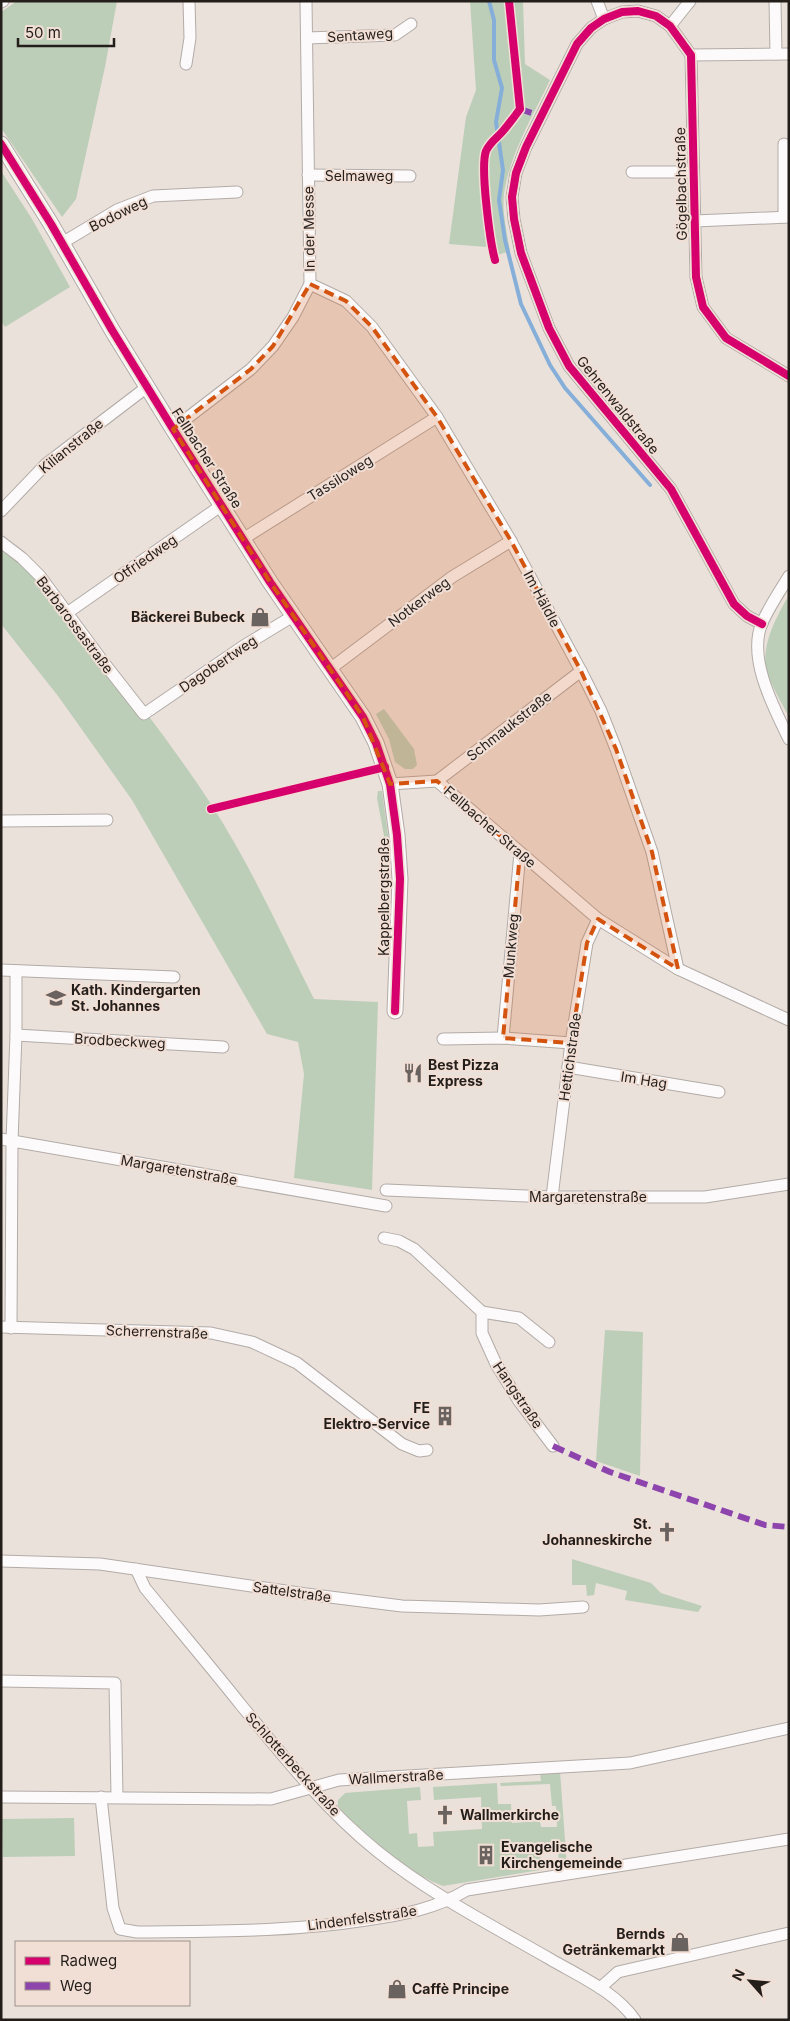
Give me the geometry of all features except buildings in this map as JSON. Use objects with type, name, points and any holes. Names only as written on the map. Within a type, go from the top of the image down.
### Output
[{"type":"street","points":[[186,64],[190,38],[189,1]]},
{"type":"street","name":"In der Messe","points":[[173,429],[251,369],[272,348],[293,317],[310,284],[306,1]]},
{"type":"street","points":[[597,1],[604,19],[622,12],[638,11],[656,16],[670,26],[691,55],[789,54]]},
{"type":"street","points":[[670,26],[690,1]]},
{"type":"street","points":[[775,1],[776,54]]},
{"type":"street","name":"Gehrenwaldstraße","points":[[604,19],[592,28],[577,44],[540,116],[516,173],[512,197],[514,219],[521,253],[549,328],[569,366],[671,489],[734,604],[747,616],[762,624]]},
{"type":"street","name":"Sentaweg","points":[[307,38],[394,35],[411,24]]},
{"type":"street","name":"Gögelbachstraße","points":[[691,55],[696,277],[703,307],[726,338],[789,376]]},
{"type":"street","name":"Fellbacher Straße","points":[[1,144],[173,429],[293,616],[363,717],[376,743],[390,784],[437,781],[598,918],[678,969],[789,1020]]},
{"type":"street","points":[[695,221],[786,217],[784,144]]},
{"type":"street","name":"Gögelbachstraße","points":[[632,172],[693,172]]},
{"type":"street","name":"Selmaweg","points":[[308,176],[410,176]]},
{"type":"street","name":"Bodoweg","points":[[62,243],[117,210],[153,196],[237,192]]},
{"type":"street","name":"Im Häldle","points":[[310,284],[346,301],[372,327],[437,417],[511,541],[581,671],[601,711],[616,749],[652,852],[678,969]]},
{"type":"street","name":"Kilianstraße","points":[[1,511],[46,464],[147,387]]},
{"type":"street","name":"Tassiloweg","points":[[243,539],[437,417]]},
{"type":"street","name":"Otfriedweg","points":[[67,613],[222,505]]},
{"type":"street","name":"Notkerweg","points":[[330,669],[452,577],[511,541]]},
{"type":"street","name":"Barbarossastraße","points":[[1,542],[22,558],[40,576],[144,714]]},
{"type":"street","points":[[789,576],[762,624],[758,650],[766,691],[789,739]]},
{"type":"street","name":"Dagobertweg","points":[[144,714],[242,647],[293,616]]},
{"type":"street","name":"Schmaukstraße","points":[[437,781],[581,671]]},
{"type":"street","name":"Kappelbergstraße","points":[[390,784],[398,835],[400,879],[395,1011]]},
{"type":"street","points":[[1,821],[107,820]]},
{"type":"street","name":"Munkweg","points":[[503,1038],[520,853]]},
{"type":"street","name":"Hettichstraße","points":[[552,1197],[571,1043],[587,943],[598,918]]},
{"type":"street","points":[[1,970],[174,977]]},
{"type":"street","points":[[6,1328],[7,1140],[16,1036],[16,971]]},
{"type":"street","name":"Brodbeckweg","points":[[16,1036],[223,1047]]},
{"type":"street","points":[[443,1039],[503,1038],[571,1043]]},
{"type":"street","name":"Im Hag","points":[[568,1067],[719,1092]]},
{"type":"street","name":"Margaretenstraße","points":[[7,1140],[386,1206]]},
{"type":"street","name":"Margaretenstraße","points":[[386,1190],[552,1197],[705,1197],[789,1184]]},
{"type":"street","points":[[384,1238],[399,1241],[414,1249],[482,1312],[519,1318],[549,1342]]},
{"type":"street","name":"Hangstraße","points":[[482,1312],[482,1333],[496,1364],[553,1446]]},
{"type":"street","name":"Scherrenstraße","points":[[6,1328],[211,1333],[252,1342],[297,1363],[402,1444],[419,1451],[428,1450]]},
{"type":"street","name":"Sattelstraße","points":[[1,1561],[77,1562],[402,1606],[539,1610],[583,1607]]},
{"type":"street","name":"Schlotterbeckstraße","points":[[136,1569],[145,1588],[312,1789],[376,1850],[409,1875],[449,1900],[600,1988],[629,2011],[636,2020]]},
{"type":"street","points":[[1,1680],[115,1683],[117,1797]]},
{"type":"street","name":"Wallmerstraße","points":[[1,1797],[271,1799],[339,1780],[630,1763],[789,1728]]},
{"type":"street","name":"Lindenfelsstraße","points":[[101,1797],[112,1908],[120,1929],[137,1932],[255,1931],[336,1925],[412,1913],[449,1900],[467,1890],[789,1839]]},
{"type":"street","points":[[600,1988],[618,1972],[789,1933]]},
{"type":"highlighted area","points":[[310,284],[346,301],[372,327],[437,417],[511,541],[581,671],[616,749],[652,852],[678,969],[598,919],[587,943],[571,1043],[503,1038],[520,853],[437,781],[390,784],[363,717],[270,582],[173,429],[251,369],[273,346]]},
{"type":"green space","points":[[17,1],[117,1],[105,67],[76,199],[62,217],[1,128],[1,12]]},
{"type":"green space","points":[[470,1],[523,1],[525,64],[550,80],[523,135],[507,179],[504,208],[510,251],[489,258],[487,247],[449,244],[466,117],[476,90]]},
{"type":"green space","points":[[1,171],[32,219],[70,287],[5,327],[1,321]]},
{"type":"green space","points":[[1,547],[22,558],[120,678],[167,740],[226,827],[314,999],[378,1002],[372,1190],[294,1178],[304,1074],[298,1042],[267,1034],[132,800],[58,696],[1,624]]},
{"type":"green space","points":[[789,595],[789,717],[770,679],[765,658],[768,639]]},
{"type":"green space","points":[[384,709],[414,749],[417,765],[413,769],[405,769],[395,762],[389,739],[376,714]]},
{"type":"green space","points":[[378,791],[382,791],[391,857],[388,857],[377,798]]},
{"type":"green space","points":[[605,1330],[643,1332],[640,1476],[596,1461]]},
{"type":"green space","points":[[572,1559],[651,1583],[661,1593],[702,1606],[698,1612],[625,1600],[627,1591],[596,1583],[594,1595],[587,1596],[586,1585],[572,1585]]},
{"type":"green space","points":[[560,1771],[567,1867],[559,1868],[558,1847],[541,1848],[540,1870],[443,1886],[411,1870],[392,1856],[350,1821],[338,1806],[338,1800],[345,1793],[420,1787],[421,1800],[407,1801],[409,1834],[417,1833],[418,1847],[434,1846],[433,1832],[482,1829],[481,1797],[434,1800],[433,1787],[497,1783],[498,1804],[511,1804],[512,1823],[540,1821],[541,1827],[557,1827],[556,1806],[552,1806],[550,1784],[501,1786],[500,1783],[541,1781],[540,1772]]},
{"type":"green space","points":[[74,1818],[75,1856],[3,1857],[2,1819]]},
{"type":"waterway","points":[[489,1],[494,20],[494,60],[502,88],[496,122],[503,170],[499,200],[505,240],[521,304],[550,365],[565,388],[650,485]]},
{"type":"marked path","points":[[520,109],[541,116]]},
{"type":"marked path","points":[[553,1446],[610,1472],[765,1525],[789,1527]]},
{"type":"cycle path","points":[[495,260],[486,205],[484,160],[490,145],[520,109],[509,1]]},
{"type":"cycle path","points":[[762,624],[747,616],[734,604],[671,489],[569,366],[549,328],[521,253],[514,219],[512,197],[516,173],[526,147],[577,44],[591,28],[604,19],[622,12],[638,11],[656,16],[670,26],[691,55],[696,277],[703,307],[726,338],[789,376]]},
{"type":"cycle path","points":[[1,144],[173,429],[270,582],[363,717],[376,743],[390,784],[397,835],[400,879],[395,1011]]},
{"type":"cycle path","points":[[211,809],[385,767]]},
{"type":"place","name":"Bäckerei Bubeck","points":[[260,617]]},
{"type":"place","name":"Kath. Kindergarten St. Johannes","points":[[56,998]]},
{"type":"place","name":"Best Pizza Express","points":[[413,1073]]},
{"type":"place","name":"FE Elektro-Service","points":[[445,1416]]},
{"type":"place","name":"St. Johanneskirche","points":[[667,1532]]},
{"type":"place","name":"Wallmerkirche","points":[[445,1815]]},
{"type":"place","name":"Evangelische Kirchengemeinde","points":[[486,1855]]},
{"type":"place","name":"Bernds Getränkemarkt","points":[[680,1942]]},
{"type":"place","name":"Caffè Principe","points":[[397,1989]]}]
